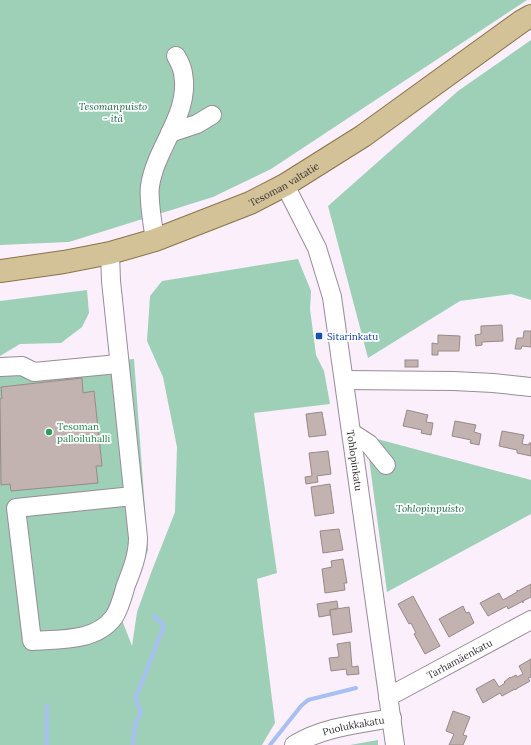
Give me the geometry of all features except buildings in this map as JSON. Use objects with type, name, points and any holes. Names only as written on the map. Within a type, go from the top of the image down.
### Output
[{"type":"main road","name":"Tesoman valtatie","points":[[0,271],[64,262],[110,253],[155,240],[250,203],[285,185],[363,136],[531,16]]},
{"type":"street","points":[[155,240],[150,186],[155,166],[179,113],[183,99],[183,72],[176,56]]},
{"type":"street","points":[[170,132],[197,124],[212,115]]},
{"type":"street","name":"Tohlopinkatu","points":[[285,185],[317,248],[332,297],[395,745]]},
{"type":"street","points":[[110,253],[118,364],[138,538],[138,551],[114,617],[103,627],[92,634],[80,637],[32,641],[16,508],[133,496]]},
{"type":"street","points":[[0,367],[22,366],[34,372],[118,364]]},
{"type":"street","points":[[344,380],[454,381],[531,387]]},
{"type":"street","points":[[352,433],[369,444],[386,465]]},
{"type":"street","name":"Tarhamäenkatu","points":[[388,697],[531,620]]},
{"type":"street","name":"Puolukkakatu","points":[[294,745],[305,738],[331,729],[392,718]]},
{"type":"green space","name":"Tesomanpuisto - itä","points":[[0,0],[527,0],[271,169],[213,197],[69,242],[0,245]]},
{"type":"green space","points":[[531,40],[531,300],[511,294],[460,301],[368,358],[328,206],[458,91]]},
{"type":"green space","points":[[298,259],[311,291],[310,309],[316,355],[324,371],[330,404],[254,413],[277,573],[257,579],[275,723],[262,745],[0,745],[0,371],[134,359],[148,550],[122,620],[132,646],[137,612],[175,512],[177,447],[163,377],[147,341],[150,296],[162,281]]},
{"type":"green space","points":[[87,290],[89,313],[82,327],[61,343],[20,344],[0,356],[0,301]]},
{"type":"green space","name":"Tohlopinpuisto","points":[[366,436],[531,480],[531,514],[387,592]]},
{"type":"green space","points":[[378,740],[378,745],[350,745]]},
{"type":"waterway","points":[[133,745],[135,725],[141,712],[135,699],[164,626],[154,616]]},
{"type":"waterway","points":[[270,745],[301,706],[308,700],[356,688]]},
{"type":"waterway","points":[[47,706],[47,745]]},
{"type":"place","name":"Sitarinkatu","points":[[319,336]]},
{"type":"place","name":"Tesoman palloiluhalli","points":[[49,432]]}]
